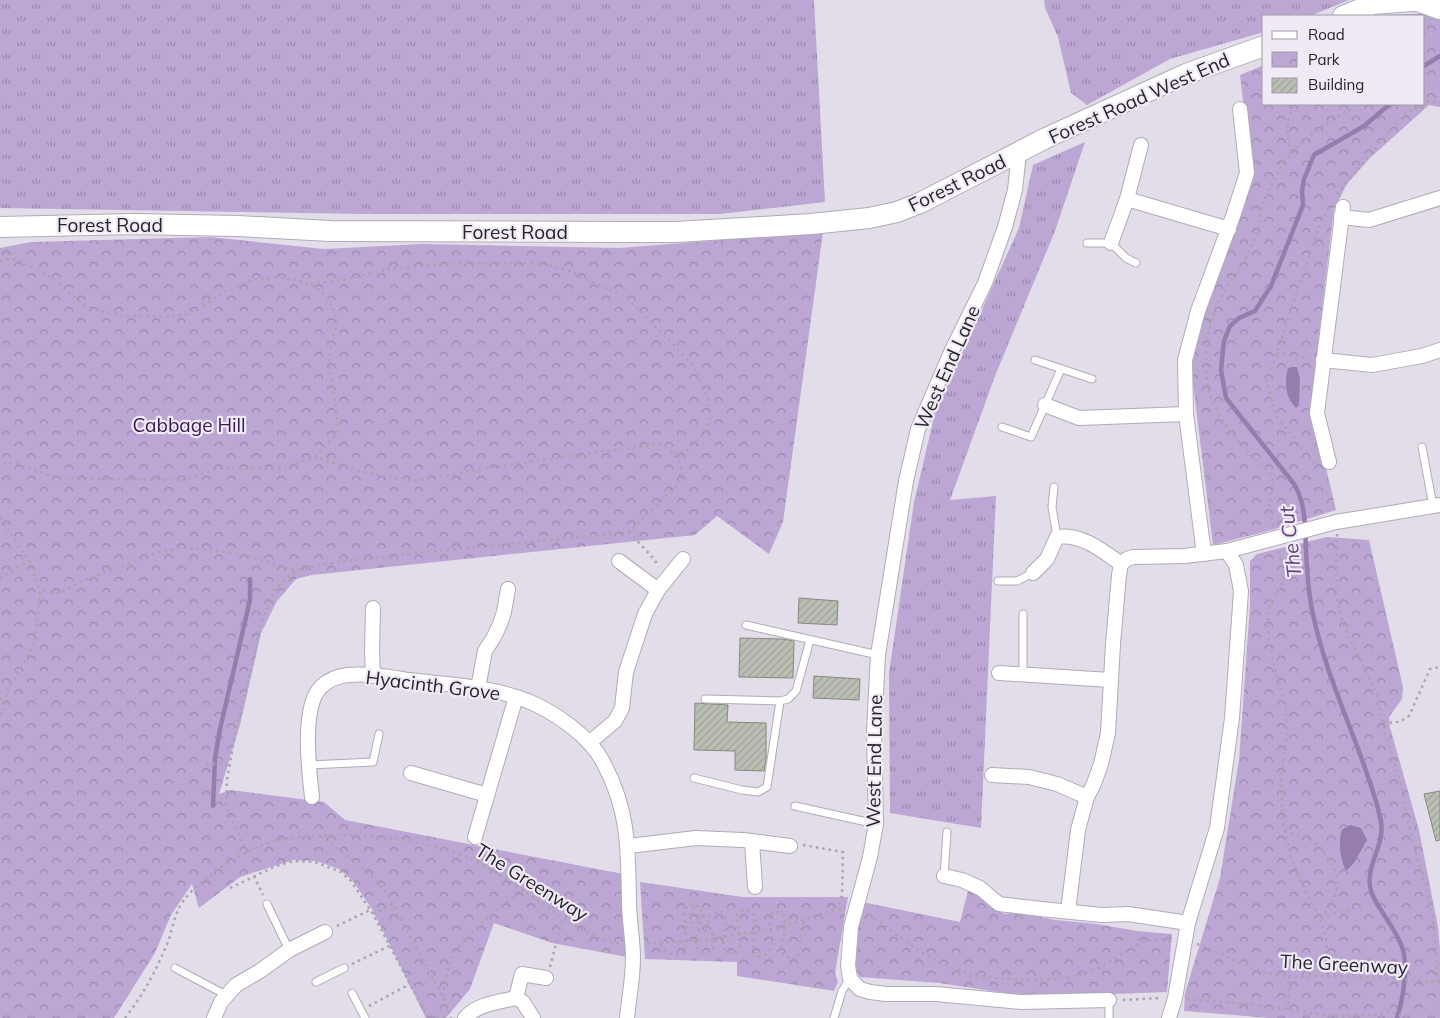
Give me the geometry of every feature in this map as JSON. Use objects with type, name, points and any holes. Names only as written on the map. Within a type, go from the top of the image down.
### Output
[{"type":"main road","points":[[1346,15],[1373,4],[1421,1],[1440,9]]},
{"type":"main road","name":"Forest Road West End","points":[[1015,155],[1046,138],[1186,74],[1262,47]]},
{"type":"main road","name":"Forest Road","points":[[0,227],[134,224],[238,226],[330,231],[537,233],[676,232],[811,224],[869,218],[896,212],[920,203],[1015,155]]},
{"type":"street","points":[[1204,554],[1186,414],[1186,360],[1198,311],[1247,173],[1240,109]]},
{"type":"street","points":[[1111,243],[1127,199],[1141,145]]},
{"type":"street","name":"West End Lane","points":[[850,978],[848,966],[851,927],[870,857],[876,824],[874,732],[878,655],[900,517],[918,429],[952,350],[985,283],[1005,227],[1015,190],[1018,162],[1015,155]]},
{"type":"street","points":[[1329,462],[1317,413],[1342,212],[1368,220],[1440,198]]},
{"type":"street","points":[[1127,199],[1228,229]]},
{"type":"street","points":[[1323,360],[1372,365],[1422,356],[1440,350]]},
{"type":"street","points":[[1045,405],[1079,418],[1186,414]]},
{"type":"street","points":[[1068,911],[1078,830],[1087,796],[1101,764],[1108,733],[1117,589],[1121,564],[1133,557],[1228,551],[1280,538],[1332,529],[1436,506]]},
{"type":"street","points":[[1033,573],[1047,559],[1057,537],[1066,535],[1082,539],[1104,551],[1121,564]]},
{"type":"street","points":[[1169,1018],[1175,998],[1183,942],[1188,922],[1217,828],[1232,718],[1241,591],[1236,565],[1228,551]]},
{"type":"street","points":[[589,743],[615,721],[622,708],[626,672],[645,614],[662,585],[684,559]]},
{"type":"street","points":[[619,561],[662,585]]},
{"type":"street","points":[[478,688],[485,651],[500,624],[508,588]]},
{"type":"street","points":[[373,608],[373,676]]},
{"type":"street","points":[[1000,673],[1110,680]]},
{"type":"street","name":"Hyacinth Grove","points":[[312,797],[309,765],[309,717],[312,701],[320,688],[334,678],[350,675],[373,676],[478,688],[516,697],[570,725],[602,759],[617,790],[625,816],[629,846],[633,957],[627,1018]]},
{"type":"street","points":[[475,837],[516,697]]},
{"type":"street","points":[[410,773],[487,795]]},
{"type":"street","points":[[992,775],[1029,777],[1057,784],[1087,796]]},
{"type":"street","points":[[629,846],[696,838],[752,841],[790,846]]},
{"type":"street","points":[[752,841],[755,886]]},
{"type":"street","points":[[944,876],[962,880],[980,888],[999,904],[1102,914],[1128,914],[1188,922]]},
{"type":"street","points":[[214,1018],[226,995],[236,985],[260,971],[289,950],[325,932]]},
{"type":"street","points":[[516,998],[522,974],[546,978]]},
{"type":"street","points":[[850,978],[860,988],[886,994],[936,994],[1021,1002],[1109,1000]]},
{"type":"street","points":[[465,1018],[470,1011],[516,998],[523,1002],[533,1018]]},
{"type":"lane","points":[[1087,243],[1111,243],[1126,258],[1136,263]]},
{"type":"lane","points":[[1036,360],[1092,379]]},
{"type":"lane","points":[[1002,427],[1031,437],[1061,369]]},
{"type":"lane","points":[[1422,447],[1436,506]]},
{"type":"lane","points":[[1054,487],[1052,506],[1057,537]]},
{"type":"lane","points":[[998,580],[1016,581],[1033,573]]},
{"type":"lane","points":[[1023,614],[1023,674]]},
{"type":"lane","points":[[746,625],[878,655]]},
{"type":"lane","points":[[705,699],[780,701],[788,699],[796,691],[810,640]]},
{"type":"lane","points":[[694,778],[758,792],[767,787],[780,701]]},
{"type":"lane","points":[[309,765],[373,762],[379,734]]},
{"type":"lane","points":[[795,806],[876,824]]},
{"type":"lane","points":[[944,876],[948,832]]},
{"type":"lane","points":[[268,904],[289,950]]},
{"type":"lane","points":[[175,968],[226,995]]},
{"type":"lane","points":[[316,982],[344,968]]},
{"type":"lane","points":[[834,1018],[842,991],[850,978]]},
{"type":"lane","points":[[352,992],[365,1018]]},
{"type":"lane","points":[[1109,1000],[1109,1018]]},
{"type":"path","points":[[1291,154],[1287,128],[1293,105]]},
{"type":"path","points":[[1329,976],[1326,938],[1320,919],[1299,878],[1291,856],[1282,818],[1280,794],[1287,737],[1286,708],[1269,647],[1268,618],[1270,604],[1282,584],[1284,574],[1280,538],[1270,505],[1273,480],[1269,472],[1251,455],[1221,417],[1212,401],[1207,383],[1206,367],[1213,318],[1220,298],[1247,256],[1256,236],[1262,207],[1271,185],[1291,154],[1319,127],[1355,105]]},
{"type":"path","points":[[0,261],[6,259],[18,260],[56,281],[89,307],[125,316],[168,317],[187,314],[230,289],[252,280],[278,277],[310,285],[328,298],[335,313],[336,322],[329,361],[338,424],[335,435],[315,457],[278,469],[218,468],[185,480],[57,478],[15,463],[0,463]]},
{"type":"path","points":[[310,285],[389,269],[450,263],[538,263],[565,269],[627,298],[692,365],[708,397],[710,420],[701,437],[686,451],[672,454]]},
{"type":"path","points":[[1277,353],[1323,360]]},
{"type":"path","points":[[247,853],[226,806],[229,765],[259,628],[276,588],[296,571],[323,564],[629,532],[677,485],[680,479],[681,467],[663,445],[656,444],[494,467],[413,481],[362,472],[315,457]]},
{"type":"path","points":[[0,518],[29,561],[40,591],[35,643],[7,691],[4,710],[0,715]]},
{"type":"path","points":[[1332,529],[1336,595],[1344,626],[1377,694],[1402,787],[1408,821],[1433,917],[1439,982]]},
{"type":"path","points":[[629,532],[655,560],[662,585]]},
{"type":"path","points":[[40,591],[60,592],[80,582],[158,552],[182,548],[214,550],[245,555],[296,571]]},
{"type":"path","points":[[0,578],[29,561]]},
{"type":"path","points":[[1383,722],[1394,723],[1402,721],[1409,716],[1430,669],[1440,667]]},
{"type":"path","points":[[0,699],[6,699]]},
{"type":"path","points":[[206,763],[229,765]]},
{"type":"path","points":[[1284,831],[1302,836],[1319,846],[1334,866],[1338,879],[1338,890],[1333,902],[1320,919]]},
{"type":"path","points":[[319,836],[356,862],[386,892],[443,997],[450,1017],[436,1018]]},
{"type":"path","name":"The Greenway","points":[[125,1018],[137,1004],[153,975],[184,900],[218,869],[274,841],[319,836],[377,836],[412,841],[457,852],[476,861],[524,890],[581,930],[602,941],[620,944]]},
{"type":"path","points":[[790,846],[795,847],[796,843],[843,852],[840,909]]},
{"type":"path","points":[[230,888],[276,866],[294,861],[316,862],[341,872],[351,881],[373,914],[428,1018]]},
{"type":"path","points":[[254,876],[268,904]]},
{"type":"path","points":[[443,997],[445,980],[454,955],[473,932],[524,890]]},
{"type":"path","points":[[373,914],[393,904]]},
{"type":"path","points":[[693,915],[694,904]]},
{"type":"path","points":[[660,943],[666,953],[674,955],[684,951],[687,941],[683,914],[688,905],[694,904],[701,909],[702,916],[696,947],[698,950],[707,953],[713,948],[714,938],[710,916]]},
{"type":"path","points":[[1320,919],[1362,905]]},
{"type":"path","points":[[639,944],[687,941],[754,932],[846,909]]},
{"type":"path","points":[[325,932],[370,910]]},
{"type":"path","points":[[683,914],[710,916],[718,911],[725,916],[723,947],[727,952],[732,953],[738,950],[741,940],[736,919],[737,915],[740,910],[750,911],[754,914],[756,920],[752,951],[757,956],[764,956],[768,954],[772,946],[768,916],[775,911],[783,914],[787,925],[781,950],[786,958],[796,958],[800,953],[800,933],[804,921]]},
{"type":"path","name":"The Greenway","points":[[866,913],[880,921],[909,944],[947,964],[970,974],[1006,979],[1069,977],[1095,970],[1144,942],[1160,938],[1198,944],[1275,975],[1439,982]]},
{"type":"path","points":[[546,978],[563,917]]},
{"type":"path","points":[[684,922],[710,924]]},
{"type":"path","points":[[684,927],[712,930]]},
{"type":"path","points":[[344,968],[390,945]]},
{"type":"path","points":[[1288,1010],[1289,977]]},
{"type":"path","points":[[361,1010],[410,984]]},
{"type":"path","points":[[1109,1000],[1175,998],[1210,1000],[1337,1018],[1374,1015],[1389,1011],[1408,1018]]},
{"type":"green space","points":[[0,0],[814,0],[825,202],[720,214],[364,214],[0,208]]},
{"type":"green space","points":[[1044,0],[1349,0],[1312,15],[1262,15],[1262,33],[1170,59],[1087,105],[1071,93],[1058,37],[1045,8]]},
{"type":"green space","points":[[1430,13],[1440,17],[1440,107],[1429,105],[1370,158],[1347,184],[1334,209],[1312,393],[1312,409],[1336,510],[1268,531],[1213,545],[1191,368],[1205,314],[1252,178],[1240,75],[1262,66],[1262,105],[1425,105],[1425,15],[1393,15]]},
{"type":"green space","points":[[1085,142],[1055,231],[995,376],[950,500],[996,496],[981,828],[890,813],[889,673],[914,502],[935,413],[1019,228],[1033,165]]},
{"type":"green space","name":"Cabbage Hill","points":[[823,232],[783,522],[769,554],[717,516],[695,535],[312,575],[296,579],[277,601],[261,633],[240,725],[219,794],[231,790],[324,802],[345,820],[623,874],[627,957],[552,943],[494,923],[470,989],[446,1018],[426,1018],[372,909],[352,880],[339,869],[316,861],[293,860],[240,877],[199,908],[192,884],[171,915],[155,953],[114,1018],[0,1018],[0,248],[31,242],[210,237],[324,249],[422,244],[619,248]]},
{"type":"green space","points":[[1327,537],[1369,540],[1403,687],[1402,699],[1389,717],[1390,727],[1419,830],[1438,927],[1440,949],[1440,1018],[1270,1018],[1184,1011],[1185,993],[1220,878],[1239,760],[1250,605],[1250,561],[1257,554]]},
{"type":"green space","points":[[640,882],[743,897],[848,897],[835,973],[838,982],[834,991],[737,976],[737,962],[645,959]]},
{"type":"green space","points":[[968,891],[977,891],[991,907],[1005,914],[1016,912],[1055,920],[1172,934],[1167,992],[1032,997],[939,983],[860,977],[854,965],[853,948],[862,902],[960,922]]},
{"type":"shaded area","points":[[1297,367],[1300,379],[1299,405],[1296,408],[1292,404],[1286,389],[1288,368]]},
{"type":"shaded area","points":[[1350,825],[1361,828],[1367,840],[1354,863],[1347,870],[1342,860],[1340,837],[1343,829]]},
{"type":"building","points":[[799,598],[838,601],[837,625],[798,623]]},
{"type":"building","points":[[740,638],[794,641],[793,678],[739,677]]},
{"type":"building","points":[[814,676],[860,679],[859,700],[813,698]]},
{"type":"building","points":[[695,703],[728,705],[727,722],[766,723],[764,771],[735,770],[735,751],[694,750]]},
{"type":"building","points":[[1440,791],[1440,840],[1436,841],[1424,794]]},
{"type":"waterway","name":"The Cut","points":[[1425,65],[1440,56]]},
{"type":"waterway","name":"The Cut","points":[[1389,105],[1364,126],[1314,155],[1304,179],[1302,191],[1303,205],[1271,286],[1255,311],[1239,318],[1230,326],[1224,341],[1221,370],[1226,398],[1294,484],[1301,500],[1305,524],[1311,606],[1323,654],[1377,803],[1381,822],[1380,840],[1370,873],[1370,882],[1374,899],[1398,937],[1404,955],[1405,973],[1397,1018]]},
{"type":"waterway","points":[[213,806],[215,758],[250,600],[250,579]]}]
